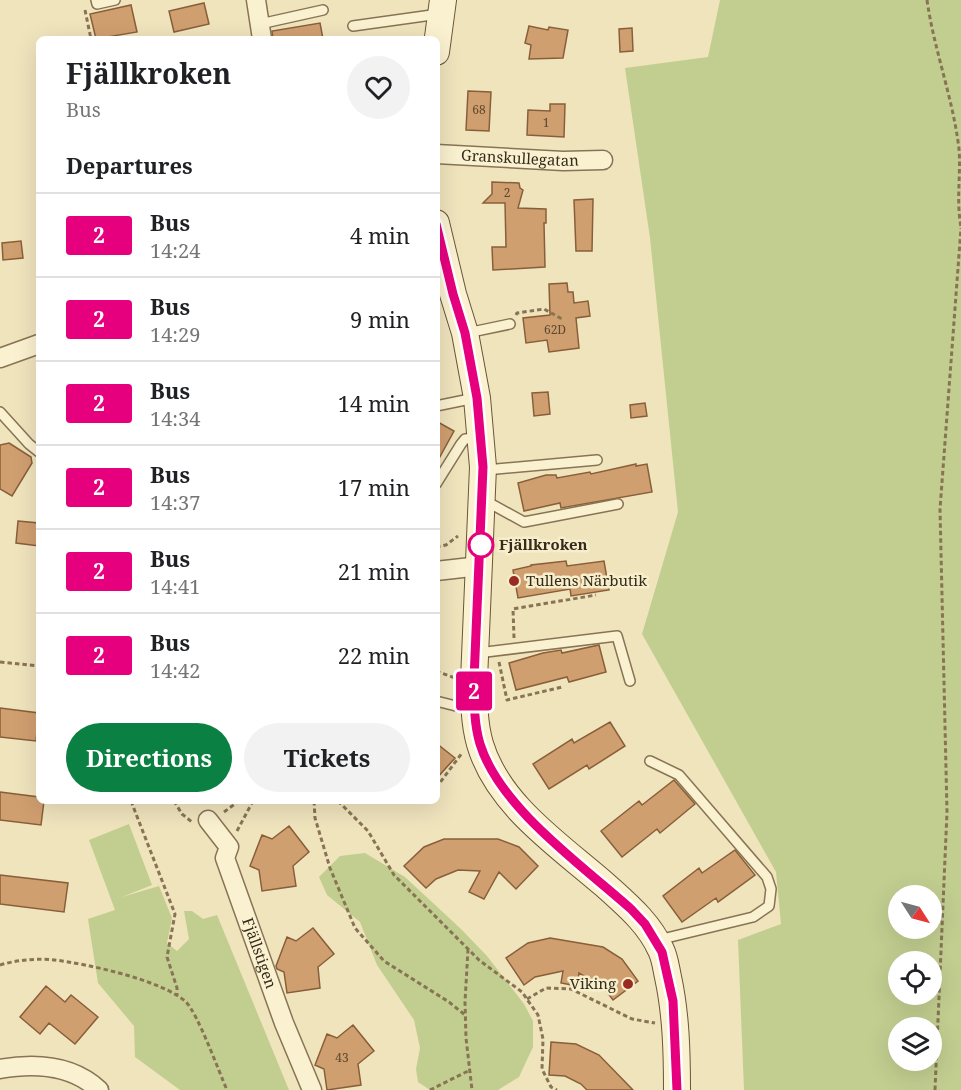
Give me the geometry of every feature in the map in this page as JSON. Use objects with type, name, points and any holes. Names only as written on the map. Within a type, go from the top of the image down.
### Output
[{"type":"street","points":[[256,0],[261,31]]},
{"type":"street","points":[[438,36],[442,7]]},
{"type":"street","name":"Granskullegatan","points":[[440,154],[563,161],[603,160]]},
{"type":"street","points":[[440,246],[449,294],[465,333],[477,398],[481,437],[483,470],[480,566],[486,652],[475,708],[481,745],[490,769],[521,810],[631,909],[656,941],[662,952],[675,1026],[676,1090]]},
{"type":"street","points":[[0,358],[36,345]]},
{"type":"street","points":[[440,571],[480,566]]},
{"type":"street","points":[[208,820],[229,848]]},
{"type":"street","name":"Fjällstigen","points":[[229,848],[225,858],[284,1023],[312,1090]]},
{"type":"street","points":[[0,1069],[33,1066],[57,1069],[88,1080],[99,1090]]},
{"type":"lane","points":[[96,2],[115,0]]},
{"type":"lane","points":[[353,26],[442,7]]},
{"type":"lane","points":[[261,31],[323,10]]},
{"type":"lane","points":[[465,333],[510,324]]},
{"type":"lane","points":[[440,405],[477,398]]},
{"type":"lane","points":[[0,412],[36,450]]},
{"type":"lane","points":[[440,478],[465,439],[481,437]]},
{"type":"lane","points":[[483,470],[597,460]]},
{"type":"lane","points":[[482,499],[524,522],[618,504]]},
{"type":"lane","points":[[486,652],[617,636],[630,681]]},
{"type":"lane","points":[[440,701],[465,708],[475,708]]},
{"type":"lane","points":[[650,761],[679,775],[767,878],[771,889],[770,906],[753,917],[656,941]]},
{"type":"path","points":[[927,0],[932,32],[950,98],[959,150],[958,213],[961,228],[940,509],[947,812],[935,1090]]},
{"type":"path","points":[[90,36],[84,7],[96,2]]},
{"type":"path","points":[[510,324],[517,313],[544,309],[562,319]]},
{"type":"path","points":[[515,649],[513,609],[596,595]]},
{"type":"path","points":[[486,652],[507,700],[562,687]]},
{"type":"path","points":[[0,662],[36,666]]},
{"type":"path","points":[[440,783],[461,754],[481,745]]},
{"type":"path","points":[[132,804],[175,914],[167,957],[177,988],[177,996]]},
{"type":"path","points":[[229,848],[251,804]]},
{"type":"path","points":[[314,804],[315,818],[330,868],[355,928],[384,961],[449,1002],[465,1015]]},
{"type":"path","points":[[341,804],[368,831],[394,875],[479,960],[522,992],[538,1015],[543,1039],[542,1069],[551,1087],[558,1090]]},
{"type":"path","points":[[468,949],[465,1015],[472,1090]]},
{"type":"path","points":[[0,965],[12,961],[53,960],[134,977],[177,996],[187,1003],[227,1090]]},
{"type":"path","points":[[527,999],[546,987],[571,989],[632,1019],[675,1026]]},
{"type":"path","points":[[430,1090],[470,1070]]},
{"type":"green space","points":[[720,0],[961,0],[961,1090],[744,1090],[738,940],[781,924],[776,872],[642,634],[678,512],[650,238],[625,68],[708,57]]},
{"type":"green space","points":[[129,824],[152,885],[122,897],[159,886],[172,918],[167,943],[177,951],[189,939],[184,911],[192,911],[203,919],[217,915],[289,1090],[180,1090],[135,1057],[134,1026],[98,983],[88,919],[115,910],[89,840]]},
{"type":"green space","points":[[365,853],[405,877],[461,929],[487,956],[524,1004],[533,1021],[533,1047],[519,1077],[498,1090],[430,1090],[418,1082],[416,1069],[420,1048],[414,1020],[377,965],[360,922],[327,895],[319,877],[340,856]]},
{"type":"building","points":[[204,3],[209,24],[174,32],[169,11]]},
{"type":"building","points":[[131,5],[137,32],[95,36],[90,14]]},
{"type":"building","points":[[320,23],[322,36],[273,36],[272,31]]},
{"type":"building","points":[[529,26],[548,30],[549,27],[568,30],[563,58],[529,59],[531,45],[525,43]]},
{"type":"building","points":[[632,28],[633,51],[620,52],[619,29]]},
{"type":"building","points":[[468,91],[491,92],[489,131],[466,130]]},
{"type":"building","points":[[550,104],[565,104],[564,137],[527,135],[528,110],[550,111]]},
{"type":"building","points":[[492,182],[519,183],[523,190],[518,208],[546,209],[545,267],[493,270],[492,247],[506,247],[505,203],[483,203],[492,194]]},
{"type":"building","points":[[593,199],[592,251],[576,251],[574,200]]},
{"type":"building","points":[[21,241],[23,258],[3,260],[2,243]]},
{"type":"building","points":[[567,283],[568,292],[573,292],[574,303],[588,301],[590,316],[576,318],[579,348],[549,352],[547,340],[526,343],[523,318],[550,315],[549,284]]},
{"type":"building","points":[[548,392],[550,414],[534,416],[532,393]]},
{"type":"building","points":[[645,403],[647,416],[631,418],[630,405]]},
{"type":"building","points":[[440,423],[454,431],[440,457]]},
{"type":"building","points":[[9,443],[31,457],[32,463],[12,496],[0,489],[0,445]]},
{"type":"building","points":[[636,464],[636,466],[647,464],[652,492],[561,508],[560,503],[524,511],[518,483],[546,475],[556,475],[557,478],[590,472],[591,474]]},
{"type":"building","points":[[18,521],[36,523],[36,546],[16,543]]},
{"type":"building","points":[[566,561],[567,566],[604,561],[609,590],[571,596],[570,589],[518,598],[513,570],[531,565]]},
{"type":"building","points":[[599,645],[606,672],[569,682],[567,677],[516,690],[509,663],[543,653],[561,650],[562,653]]},
{"type":"building","points":[[0,708],[36,713],[36,741],[0,737]]},
{"type":"building","points":[[610,722],[625,746],[589,769],[587,765],[549,789],[533,764],[572,739],[574,743]]},
{"type":"building","points":[[440,746],[455,758],[440,775]]},
{"type":"building","points":[[674,780],[695,804],[660,833],[657,829],[622,857],[601,831],[639,801],[642,805]]},
{"type":"building","points":[[0,792],[36,797],[36,804],[44,804],[41,825],[0,820]]},
{"type":"building","points":[[289,826],[309,852],[293,866],[296,886],[262,891],[259,870],[250,866],[262,835],[272,839]]},
{"type":"building","points":[[444,839],[498,839],[519,847],[538,866],[516,889],[499,872],[484,899],[469,892],[480,871],[458,870],[436,879],[426,888],[404,866],[424,847]]},
{"type":"building","points":[[735,850],[755,875],[718,902],[716,898],[682,922],[663,896],[699,868],[702,873]]},
{"type":"building","points":[[0,875],[68,883],[64,912],[0,904]]},
{"type":"building","points":[[313,928],[334,954],[318,967],[320,988],[287,993],[284,972],[276,966],[287,937],[296,941]]},
{"type":"building","points":[[550,938],[603,947],[622,959],[638,981],[613,1000],[604,988],[579,973],[577,986],[561,983],[563,971],[535,977],[524,985],[506,958],[528,943]]},
{"type":"building","points":[[46,986],[65,1002],[71,995],[98,1017],[75,1044],[49,1023],[40,1034],[20,1017]]},
{"type":"building","points":[[353,1025],[374,1051],[358,1064],[361,1085],[327,1090],[324,1069],[315,1065],[327,1034],[337,1038]]},
{"type":"building","points":[[551,1042],[576,1044],[599,1055],[633,1090],[587,1090],[581,1084],[565,1076],[549,1075]]},
{"type":"bus line","name":"2","points":[[440,244],[465,333],[477,398],[483,467],[474,680],[477,731],[490,769],[504,790],[521,810],[631,909],[645,924],[662,952],[673,1001],[677,1090]]},
{"type":"place","name":"Fjällkroken","points":[[481,545]]},
{"type":"place","name":"Tullens Närbutik","points":[[514,581]]},
{"type":"place","name":"Viking","points":[[628,984]]}]
